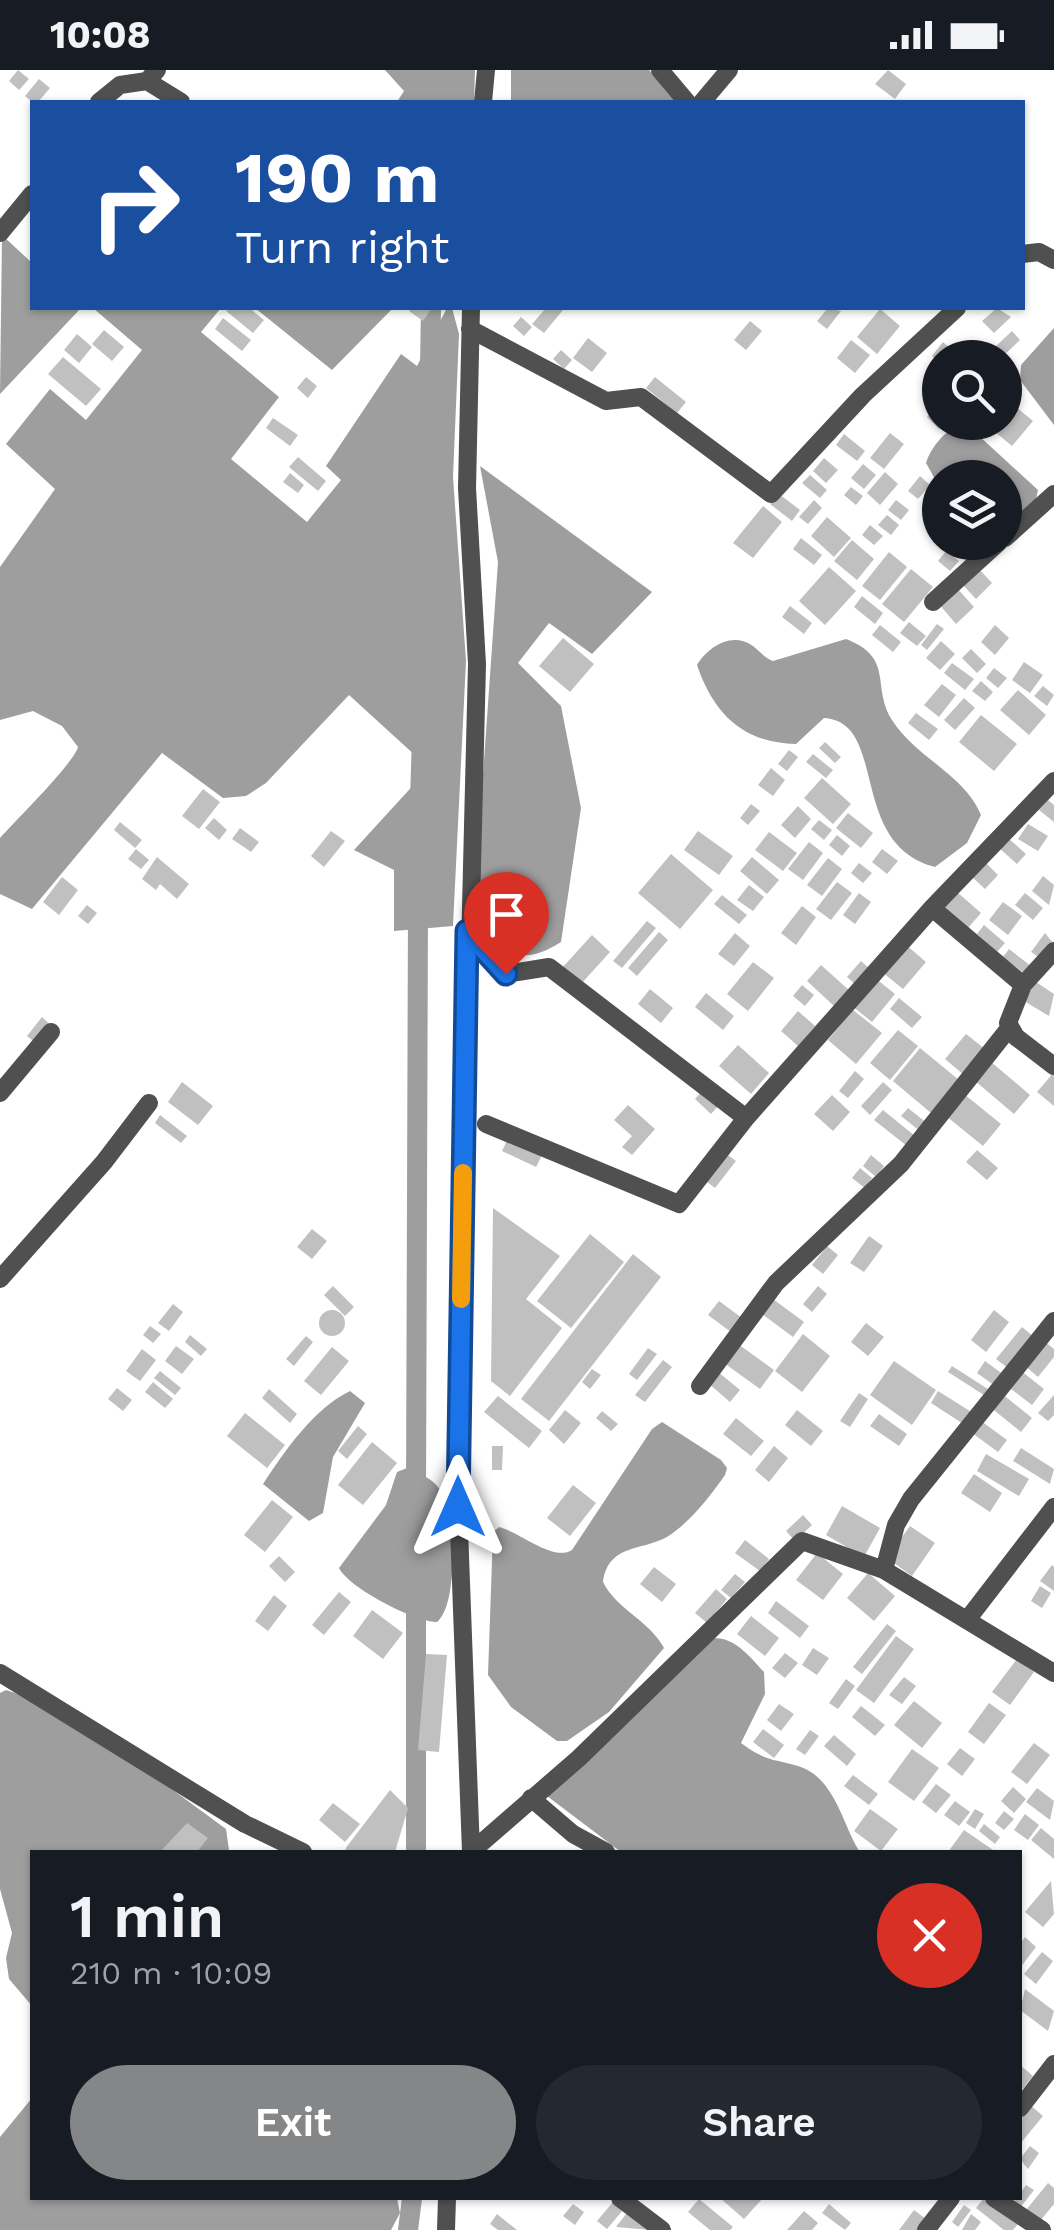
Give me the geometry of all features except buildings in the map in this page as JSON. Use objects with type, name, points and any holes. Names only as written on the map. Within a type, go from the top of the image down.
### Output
[{"type":"street","points":[[484,100],[486,70]]},
{"type":"street","points":[[660,70],[685,100]]},
{"type":"street","points":[[704,100],[729,70]]},
{"type":"street","points":[[102,100],[120,84],[152,76],[180,100]]},
{"type":"street","points":[[0,233],[30,196]]},
{"type":"street","points":[[1025,254],[1039,252],[1054,260]]},
{"type":"street","points":[[471,310],[467,488],[477,664],[467,931],[457,1475],[472,1850]]},
{"type":"street","points":[[470,328],[606,401],[641,398],[771,494],[864,395],[955,310]]},
{"type":"street","points":[[1022,522],[1054,494]]},
{"type":"street","points":[[933,602],[980,560]]},
{"type":"street","points":[[486,1124],[678,1204],[746,1118],[932,908],[1054,781]]},
{"type":"street","points":[[932,908],[1023,985]]},
{"type":"street","points":[[467,931],[506,974],[549,966],[746,1118]]},
{"type":"street","points":[[700,1386],[776,1283],[901,1164],[1010,1027],[1009,1014],[1023,985],[1054,951]]},
{"type":"street","points":[[1010,1027],[1054,1066]]},
{"type":"street","points":[[0,1092],[51,1032]]},
{"type":"street","points":[[0,1279],[104,1162],[149,1103]]},
{"type":"street","points":[[884,1570],[896,1525],[912,1498],[1054,1321]]},
{"type":"street","points":[[967,1620],[1054,1507]]},
{"type":"street","points":[[474,1850],[578,1758],[802,1540],[884,1570],[1054,1673]]},
{"type":"street","points":[[0,1672],[246,1824],[299,1850]]},
{"type":"street","points":[[531,1798],[573,1834],[602,1850]]},
{"type":"street","points":[[1022,2105],[1054,2064]]},
{"type":"street","points":[[446,2230],[448,2200]]},
{"type":"street","points":[[623,2200],[662,2230]]},
{"type":"street","points":[[926,2230],[949,2200]]},
{"type":"street","points":[[997,2200],[1042,2230]]},
{"type":"shaded area","points":[[385,70],[475,70],[474,100],[398,100],[404,91]]},
{"type":"shaded area","points":[[511,70],[649,70],[681,100],[511,100]]},
{"type":"shaded area","points":[[2,235],[30,261],[30,310],[79,310],[0,394]]},
{"type":"shaded area","points":[[95,310],[219,310],[201,332],[279,397],[231,459],[307,522],[341,480],[326,466],[401,354],[417,366],[446,310],[453,310],[459,334],[453,477],[466,661],[453,926],[394,931],[394,870],[354,850],[429,768],[349,695],[266,783],[246,796],[223,798],[162,753],[32,909],[0,894],[0,838],[56,778],[78,747],[62,726],[33,711],[0,720],[0,567],[55,489],[6,444],[50,389],[86,420],[142,350]]},
{"type":"shaded area","points":[[257,310],[391,310],[332,370]]},
{"type":"shaded area","points":[[1054,328],[1054,425],[1022,383],[1022,364]]},
{"type":"shaded area","points":[[940,440],[984,440],[1005,460],[928,460]]},
{"type":"shaded area","points":[[480,466],[652,592],[592,654],[549,623],[518,663],[561,706],[581,808],[561,942],[537,954],[505,952],[472,931],[498,562]]},
{"type":"shaded area","points":[[1022,475],[1038,490],[1036,500],[1022,512]]},
{"type":"shaded area","points":[[846,639],[871,655],[877,664],[892,720],[963,788],[981,815],[967,843],[935,867],[908,854],[890,835],[878,811],[856,740],[844,725],[824,718],[796,744],[746,732],[722,712],[697,665],[707,652],[729,641],[745,642],[773,661]]},
{"type":"shaded area","points":[[350,1391],[365,1403],[333,1457],[323,1513],[309,1521],[263,1484],[312,1420]]},
{"type":"shaded area","points":[[662,1422],[721,1460],[727,1468],[725,1475],[678,1529],[612,1560],[603,1582],[664,1648],[609,1712],[567,1741],[557,1741],[511,1707],[488,1675],[493,1532],[499,1527],[546,1549],[564,1553],[572,1550],[652,1429]]},
{"type":"shaded area","points":[[407,1468],[437,1486],[449,1518],[452,1578],[444,1612],[437,1622],[383,1602],[355,1585],[339,1568],[386,1505],[397,1472]]},
{"type":"shaded area","points":[[714,1638],[722,1639],[736,1645],[764,1672],[765,1694],[741,1743],[763,1757],[811,1772],[821,1781],[830,1791],[859,1850],[618,1850],[547,1796]]},
{"type":"shaded area","points":[[6,1690],[27,1697],[158,1779],[226,1829],[229,1850],[30,1850],[30,2004],[9,1979],[6,1958],[12,1933],[0,1889],[0,1693]]},
{"type":"shaded area","points":[[30,2100],[30,2200],[397,2200],[400,2213],[391,2230],[0,2230],[0,2137]]},
{"type":"waterway","points":[[430,366],[431,310]]},
{"type":"waterway","points":[[420,801],[422,735]]},
{"type":"waterway","points":[[416,1496],[418,905]]},
{"type":"waterway","points":[[416,1590],[416,1850]]},
{"type":"waterway","points":[[408,2230],[412,2200]]},
{"type":"slow traffic","points":[[461,1299],[463,1173]]},
{"type":"route","points":[[458,1507],[467,931],[506,974]]}]
